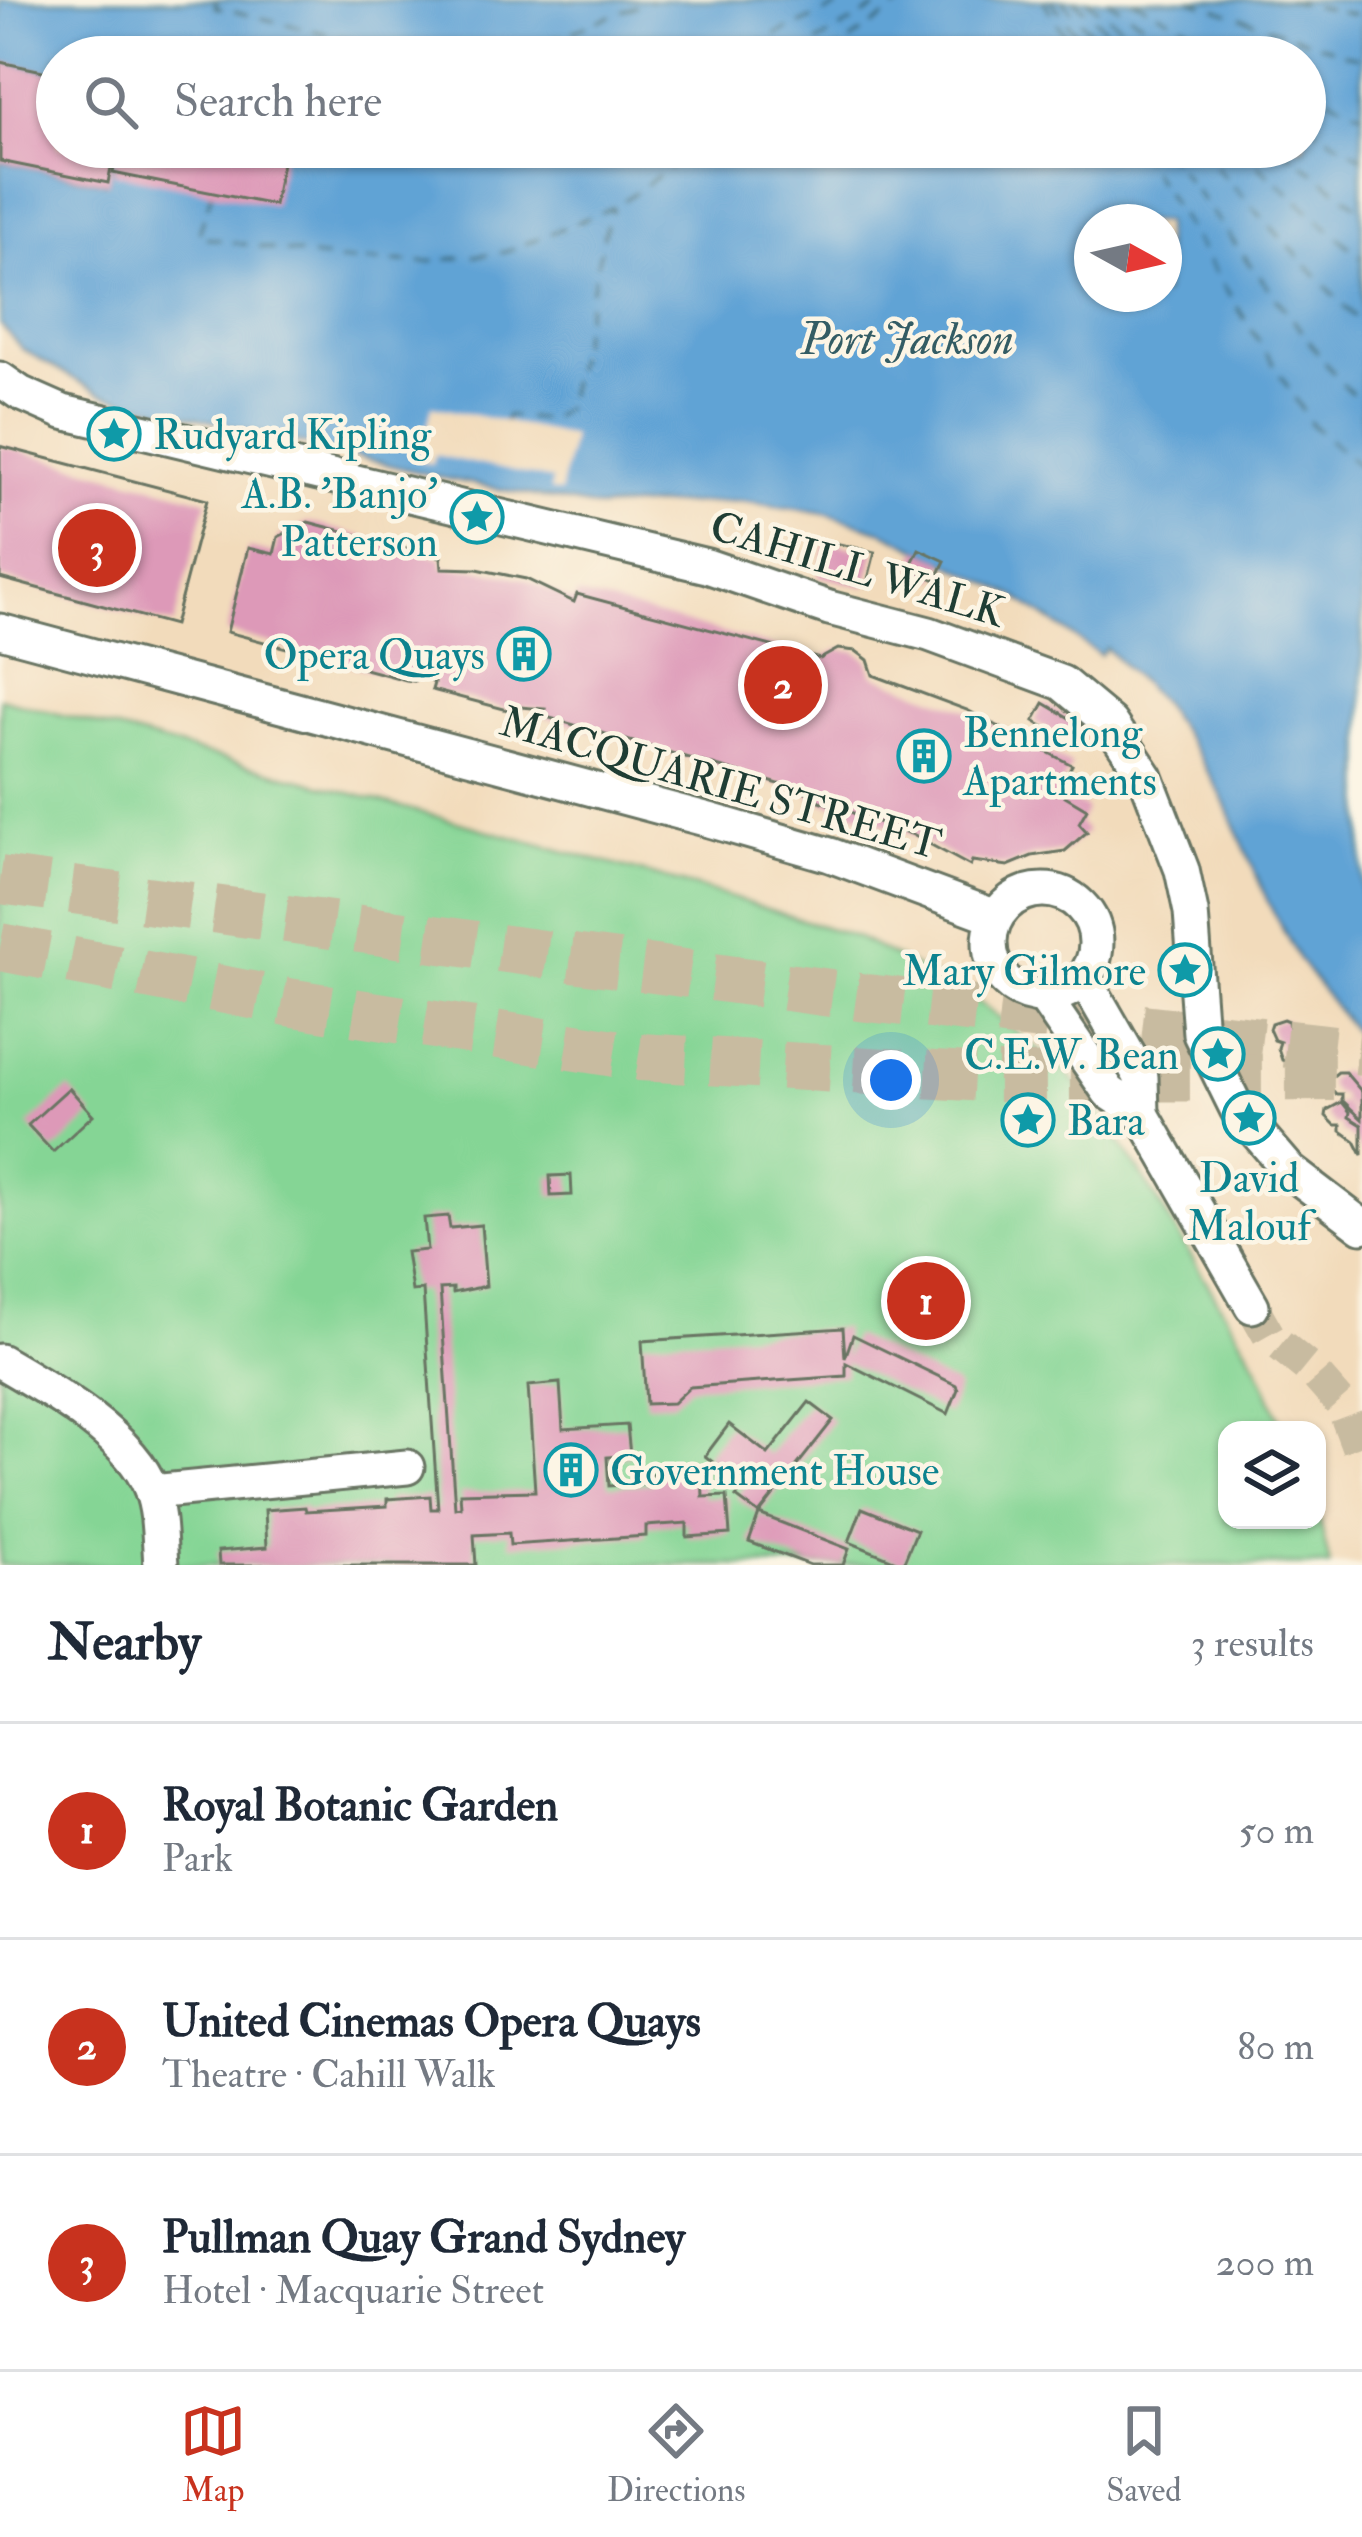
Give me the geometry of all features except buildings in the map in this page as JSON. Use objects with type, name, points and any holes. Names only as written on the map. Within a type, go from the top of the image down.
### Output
[{"type":"street","name":"CAHILL WALK","points":[[0,380],[63,412],[707,566],[829,608],[929,634],[1062,683],[1110,723],[1146,777],[1182,870],[1191,912],[1200,1034],[1237,1109],[1290,1171],[1362,1226]]},
{"type":"street","name":"MACQUARIE STREET","points":[[0,631],[709,820],[830,855],[996,917]]},
{"type":"street","points":[[1049,889],[1078,902],[1089,914],[1097,941],[1092,966],[1062,993],[1025,994],[997,970],[990,934],[996,917],[1018,895],[1033,890],[1049,889]]},
{"type":"street","points":[[1084,978],[1141,1077],[1142,1114]]},
{"type":"street","points":[[1044,997],[1109,1092],[1142,1114],[1252,1306]]},
{"type":"street","points":[[0,1361],[114,1439],[136,1462],[152,1492],[161,1565]]},
{"type":"street","points":[[152,1492],[407,1467]]},
{"type":"green space","points":[[0,698],[703,889],[856,937],[984,1006],[1067,1072],[1102,1117],[1257,1365],[1280,1421],[1218,1421],[1218,1529],[1322,1529],[1330,1565],[0,1565]]},
{"type":"water","name":"Port Jackson","points":[[0,0],[1362,0],[1362,1043],[1300,961],[1269,904],[1222,796],[1160,701],[1106,648],[1100,655],[1015,596],[880,530],[825,513],[740,501],[598,508],[443,478],[101,394],[22,349],[0,324],[0,161],[107,183],[110,168],[1326,168],[1326,36],[36,36],[36,70],[0,62]]},
{"type":"pier","points":[[432,406],[572,436],[560,493],[550,491],[552,480],[435,455],[432,464],[420,461]]},
{"type":"ferry route","points":[[217,0],[215,7],[337,36]]},
{"type":"ferry route","points":[[560,36],[651,0]]},
{"type":"ferry route","points":[[773,36],[854,0]]},
{"type":"ferry route","points":[[829,36],[890,0]]},
{"type":"ferry route","points":[[858,36],[909,0]]},
{"type":"ferry route","points":[[1043,0],[1066,36]]},
{"type":"ferry route","points":[[1051,0],[1078,36]]},
{"type":"ferry route","points":[[1062,0],[1095,36]]},
{"type":"ferry route","points":[[1074,0],[1114,36]]},
{"type":"ferry route","points":[[1087,0],[1134,36]]},
{"type":"ferry route","points":[[1107,0],[1165,36]]},
{"type":"ferry route","points":[[1133,0],[1206,36]]},
{"type":"ferry route","points":[[1190,0],[1295,36]]},
{"type":"ferry route","points":[[1287,0],[1362,17]]},
{"type":"ferry route","points":[[1326,47],[1362,59]]},
{"type":"ferry route","points":[[1326,95],[1362,113]]},
{"type":"ferry route","points":[[1326,135],[1362,157]]},
{"type":"ferry route","points":[[535,168],[560,168]]},
{"type":"ferry route","points":[[212,192],[198,236],[339,261],[427,262],[505,252],[614,207],[670,168]]},
{"type":"ferry route","points":[[1149,168],[1312,425],[1362,468]]},
{"type":"ferry route","points":[[1178,168],[1343,386],[1362,401]]},
{"type":"ferry route","points":[[1216,168],[1362,325]]},
{"type":"ferry route","points":[[1261,168],[1362,258]]},
{"type":"ferry route","points":[[1308,168],[1362,209]]},
{"type":"ferry route","points":[[505,422],[506,416],[549,420],[565,407],[613,209]]},
{"type":"tunnel","points":[[0,880],[867,998],[1362,1052]]},
{"type":"tunnel","points":[[0,947],[288,1002],[640,1057],[985,1078],[1339,1077]]},
{"type":"tunnel","points":[[1252,1306],[1269,1336],[1312,1371],[1342,1405],[1362,1458]]},
{"type":"place","name":"Rudyard Kipling","points":[[114,434]]},
{"type":"place","name":"A.B. 'Banjo' Patterson","points":[[477,517]]},
{"type":"place","name":"Pullman Quay Grand Sydney","points":[[97,548]]},
{"type":"place","name":"Opera Quays","points":[[524,654]]},
{"type":"place","name":"United Cinemas Opera Quays","points":[[783,685]]},
{"type":"place","name":"Bennelong Apartments","points":[[924,756]]},
{"type":"place","name":"Mary Gilmore","points":[[1185,970]]},
{"type":"place","name":"C.E.W. Bean","points":[[1218,1054]]},
{"type":"place","name":"David Malouf","points":[[1249,1118]]},
{"type":"place","name":"Bara","points":[[1028,1120]]},
{"type":"place","name":"Royal Botanic Garden","points":[[926,1301]]},
{"type":"place","name":"Government House","points":[[571,1470]]}]
